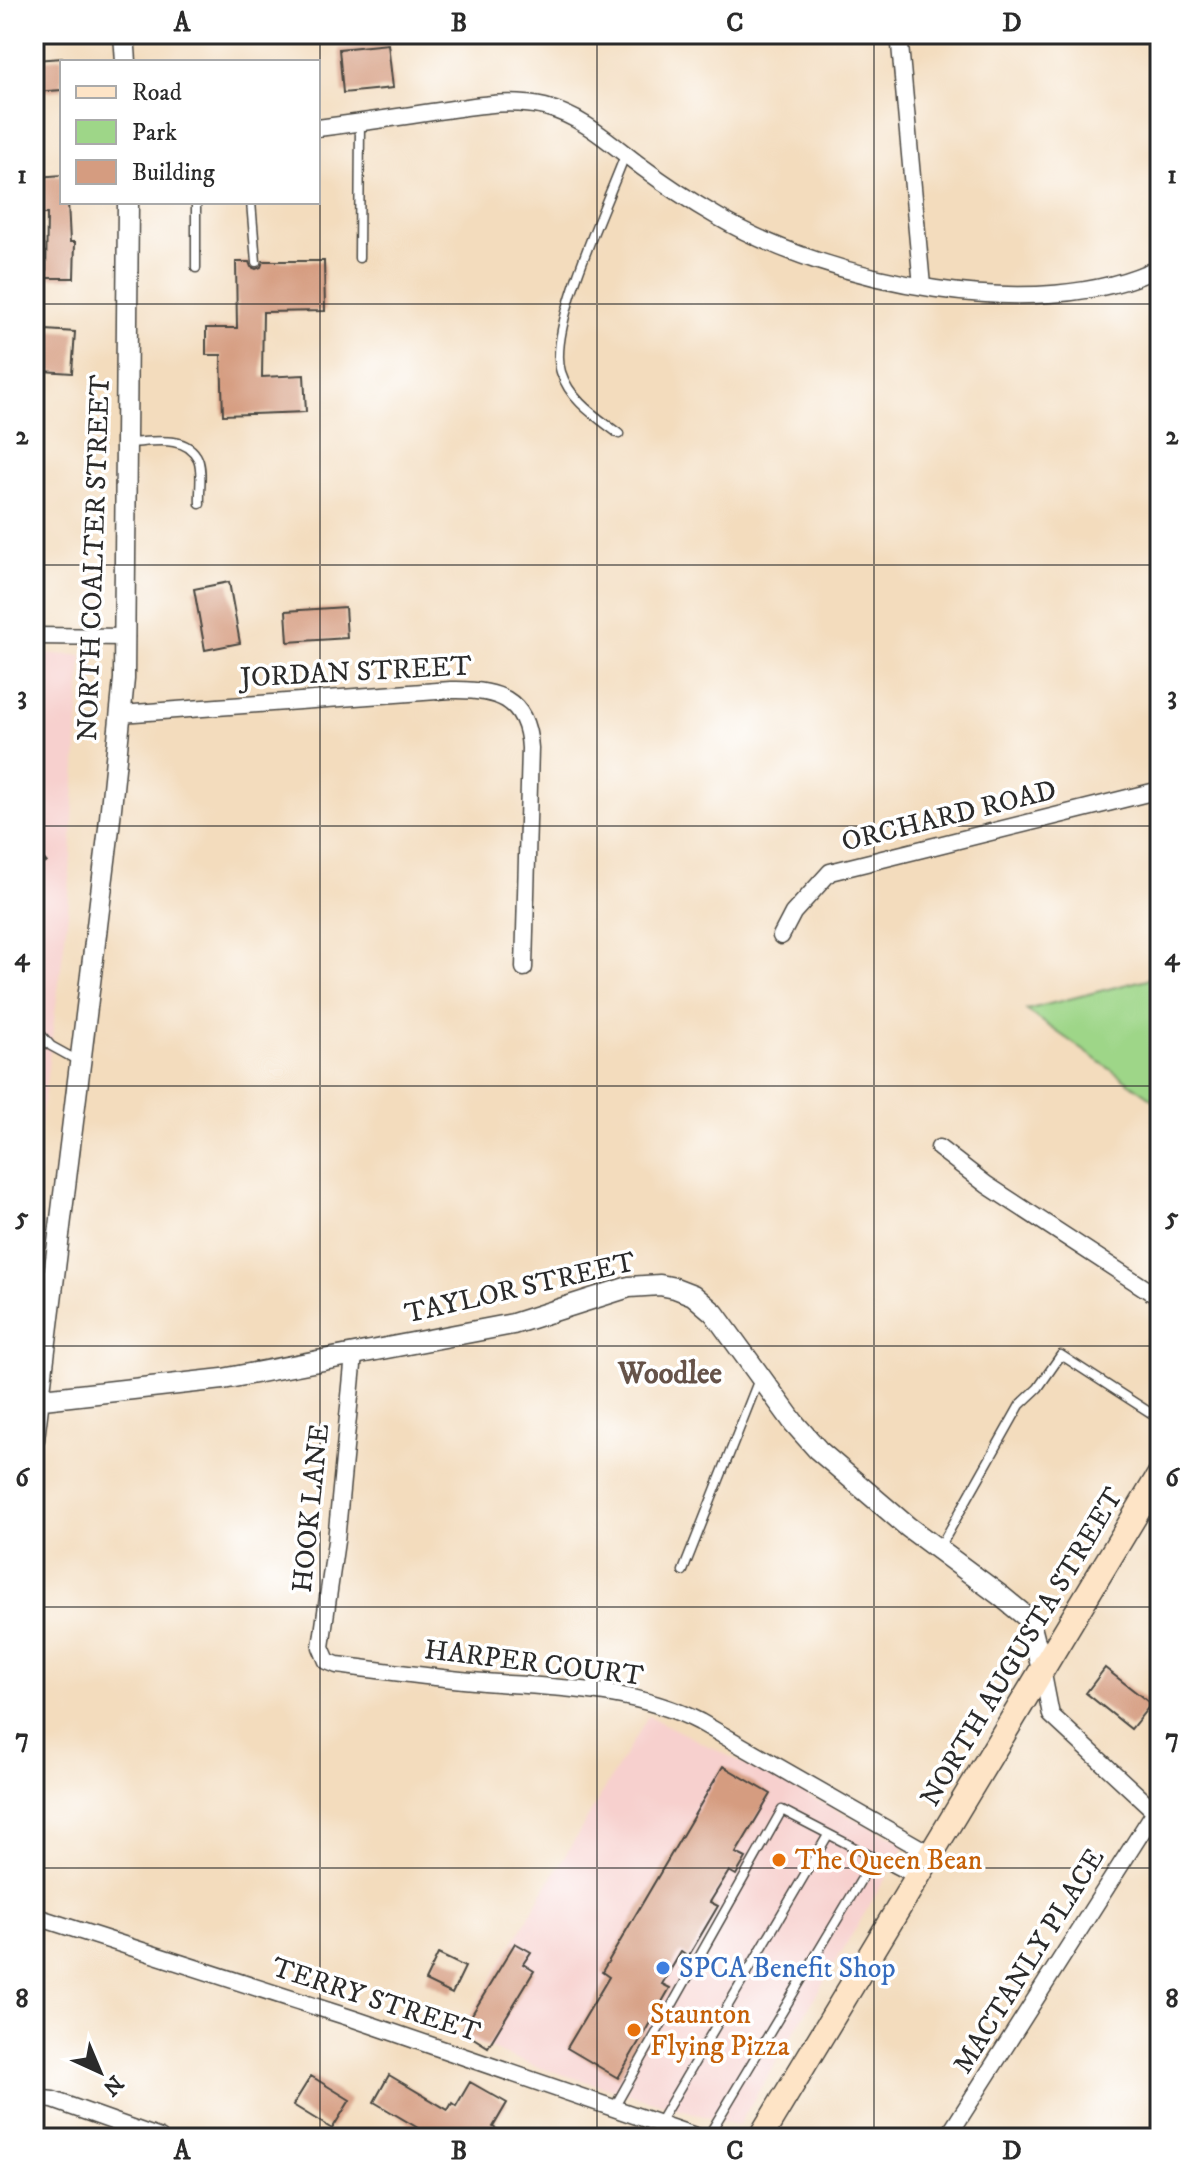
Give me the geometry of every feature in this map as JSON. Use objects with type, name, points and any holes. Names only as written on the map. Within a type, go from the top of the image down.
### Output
[{"type":"main road","name":"NORTH AUGUSTA STREET","points":[[760,2138],[1160,1474]]},
{"type":"street","points":[[124,34],[126,60]]},
{"type":"street","points":[[899,34],[922,286]]},
{"type":"street","points":[[320,128],[498,103],[557,110],[576,119],[717,217],[773,244],[841,268],[922,286],[959,292],[1048,294],[1119,282],[1160,267]]},
{"type":"street","name":"NORTH COALTER STREET","points":[[34,1439],[121,714],[126,637],[128,204]]},
{"type":"street","points":[[35,636],[126,637]]},
{"type":"street","name":"JORDAN STREET","points":[[121,714],[451,690],[478,689],[501,696],[523,717],[530,739],[524,968]]},
{"type":"street","name":"ORCHARD ROAD","points":[[781,936],[793,913],[830,872],[1160,790]]},
{"type":"street","points":[[939,1148],[987,1185],[1160,1298]]},
{"type":"street","name":"TAYLOR STREET","points":[[37,1400],[223,1379],[354,1355],[513,1324],[629,1287],[660,1285],[686,1292],[706,1304],[794,1423],[818,1450],[908,1527],[1029,1619],[1042,1669]]},
{"type":"street","name":"HOOK LANE","points":[[331,1663],[324,1658],[321,1647],[336,1541],[354,1355]]},
{"type":"street","name":"HARPER COURT","points":[[331,1663],[635,1698],[658,1704],[700,1722],[932,1855]]},
{"type":"street","points":[[1042,1669],[1051,1715],[1157,1814]]},
{"type":"street","name":"MACTANLY PLACE","points":[[947,2138],[1157,1814]]},
{"type":"street","name":"TERRY STREET","points":[[34,1916],[354,2019],[614,2108],[656,2130],[704,2138]]},
{"type":"street","points":[[34,2098],[53,2100],[160,2138]]},
{"type":"lane","points":[[359,258],[360,122]]},
{"type":"lane","points":[[619,434],[580,404],[561,371],[561,331],[574,286],[626,154]]},
{"type":"lane","points":[[196,204],[196,268]]},
{"type":"lane","points":[[251,204],[256,262]]},
{"type":"lane","points":[[128,443],[182,442],[199,461],[200,504]]},
{"type":"lane","points":[[34,688],[35,636]]},
{"type":"lane","points":[[34,1027],[51,1046],[80,1062]]},
{"type":"lane","points":[[939,1549],[1020,1405],[1038,1388],[1061,1355],[1160,1419]]},
{"type":"lane","points":[[683,1571],[760,1376]]},
{"type":"lane","points":[[614,2108],[782,1810],[917,1880]]},
{"type":"lane","points":[[656,2130],[828,1835]]},
{"type":"lane","points":[[704,2138],[874,1858]]},
{"type":"lane","points":[[551,2138],[552,2135],[559,2138]]},
{"type":"path","points":[[35,850],[50,868]]},
{"type":"shaded area","points":[[34,654],[82,655],[68,913],[34,1175]]},
{"type":"shaded area","points":[[648,1716],[906,1844],[738,2126],[537,2067],[458,2036]]},
{"type":"green space","points":[[1160,976],[1160,1104],[1026,1010],[1147,979]]},
{"type":"building","points":[[388,44],[393,88],[343,93],[339,49]]},
{"type":"building","points":[[62,58],[60,90],[34,92],[34,60]]},
{"type":"building","points":[[60,175],[60,204],[68,204],[70,242],[75,242],[74,278],[46,278],[47,214],[40,214],[38,177]]},
{"type":"building","points":[[263,261],[324,261],[325,311],[263,312],[262,377],[304,375],[306,412],[223,415],[221,355],[206,355],[206,328],[237,328],[236,262],[249,262],[256,269],[261,267]]},
{"type":"building","points":[[46,330],[75,332],[72,373],[43,371]]},
{"type":"building","points":[[229,582],[240,643],[205,650],[194,589]]},
{"type":"building","points":[[345,607],[347,638],[288,642],[286,611]]},
{"type":"building","points":[[1105,1668],[1151,1704],[1131,1729],[1086,1693]]},
{"type":"building","points":[[723,1766],[771,1794],[736,1853],[746,1858],[736,1875],[729,1871],[710,1902],[718,1906],[688,1957],[681,1952],[662,1984],[670,1988],[618,2078],[567,2048],[609,1977],[602,1972]]},
{"type":"building","points":[[515,1943],[531,1952],[523,1964],[534,1971],[488,2047],[462,2031]]},
{"type":"building","points":[[438,1954],[465,1967],[452,1994],[425,1981]]},
{"type":"building","points":[[389,2075],[448,2110],[452,2103],[456,2106],[470,2082],[507,2103],[493,2127],[512,2138],[435,2138],[374,2102]]},
{"type":"building","points":[[311,2076],[350,2100],[332,2129],[293,2105]]},
{"type":"place","name":"The Queen Bean","points":[[779,1860]]},
{"type":"place","name":"SPCA Benefit Shop","points":[[663,1968]]},
{"type":"place","name":"Staunton Flying Pizza","points":[[634,2030]]},
{"type":"district","name":"Woodlee","points":[[670,1374]]}]
